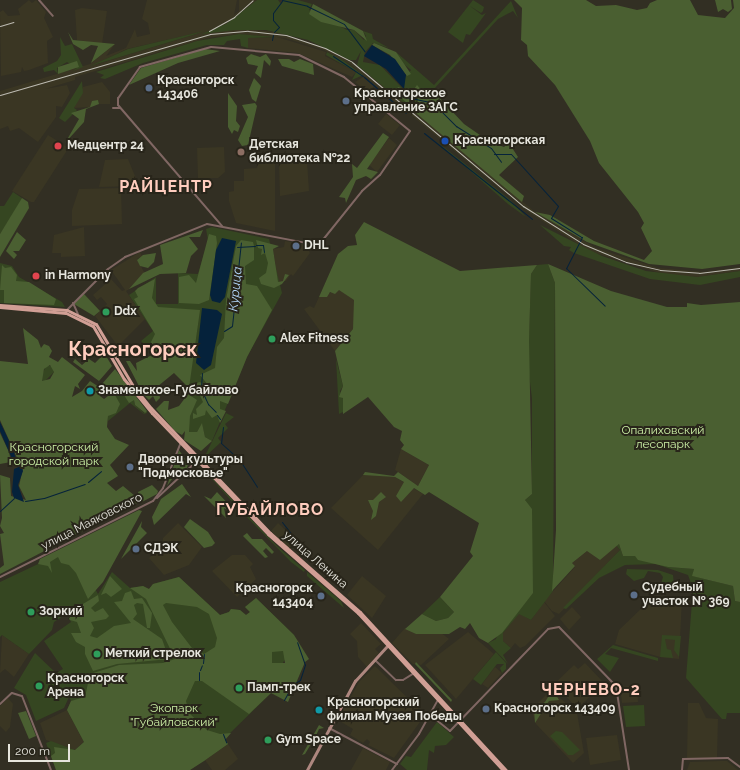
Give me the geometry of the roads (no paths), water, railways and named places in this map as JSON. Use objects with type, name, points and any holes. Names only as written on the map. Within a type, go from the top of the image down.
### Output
[{"type":"main road","points":[[0,306],[66,311],[78,314],[96,324],[104,340]]},
{"type":"main road","points":[[66,311],[90,323],[104,340]]},
{"type":"main road","name":"улица Ленина","points":[[104,340],[133,386],[181,442],[270,533],[353,605],[506,770]]},
{"type":"main road","points":[[307,770],[354,683],[389,644]]},
{"type":"main road","name":"улица Ленина","points":[[389,644],[460,720],[503,770]]},
{"type":"street","points":[[39,0],[53,16]]},
{"type":"street","points":[[66,311],[73,302],[127,255],[210,224],[308,243],[323,240],[362,191],[380,175],[410,131],[341,75],[310,59],[282,52],[209,47],[146,64],[137,69],[118,102],[121,108],[212,217],[222,226]]},
{"type":"street","points":[[113,108],[121,108]]},
{"type":"street","points":[[210,224],[212,217]]},
{"type":"street","points":[[73,302],[73,308],[78,314]]},
{"type":"street","name":"улица Маяковского","points":[[0,577],[153,501],[164,486],[181,442]]},
{"type":"street","points":[[153,501],[168,489],[198,460]]},
{"type":"street","points":[[164,486],[168,489]]},
{"type":"street","points":[[429,714],[450,731],[548,629],[559,626],[616,686],[629,770]]},
{"type":"street","points":[[375,660],[396,680],[403,680],[414,672]]},
{"type":"street","points":[[0,704],[7,696],[17,692],[23,697],[51,770]]},
{"type":"street","points":[[392,770],[439,699]]},
{"type":"street","points":[[329,728],[397,764]]},
{"type":"street","points":[[682,770],[683,759],[728,758],[740,767]]},
{"type":"water","points":[[372,45],[395,59],[406,75],[404,89],[386,69],[364,56]]},
{"type":"water","points":[[222,238],[236,241],[225,297],[220,303],[212,301],[210,295],[216,250]]},
{"type":"water","points":[[202,308],[217,310],[222,314],[211,365],[204,370],[196,363]]},
{"type":"water","points":[[0,422],[13,449],[17,463],[13,461],[0,431]]},
{"type":"water","points":[[21,466],[23,471],[18,485],[24,502],[14,498],[12,492],[14,469]]},
{"type":"waterway","points":[[282,0],[307,6],[344,24],[364,51]]},
{"type":"waterway","name":"Курица","points":[[274,32],[279,27],[273,20],[273,13],[282,1]]},
{"type":"waterway","name":"Курица","points":[[272,40],[273,35]]},
{"type":"waterway","points":[[333,56],[363,76]]},
{"type":"waterway","points":[[364,77],[406,113]]},
{"type":"waterway","points":[[402,89],[397,90],[401,96],[433,103],[456,126],[491,148],[501,162]]},
{"type":"waterway","points":[[424,133],[532,219]]},
{"type":"waterway","points":[[494,154],[511,154],[558,206],[551,218],[582,237],[566,268],[605,306]]},
{"type":"waterway","name":"Курица","points":[[224,331],[232,326],[241,242]]},
{"type":"waterway","points":[[256,245],[263,245],[264,252]]},
{"type":"waterway","points":[[237,247],[255,246]]},
{"type":"waterway","name":"Курица","points":[[202,373],[201,389],[208,404],[216,412]]},
{"type":"waterway","name":"Курица","points":[[217,415],[220,419]]},
{"type":"waterway","name":"Курица","points":[[223,427],[221,443],[239,459],[257,487]]},
{"type":"waterway","points":[[88,482],[101,471]]},
{"type":"waterway","points":[[25,501],[44,498],[85,484]]},
{"type":"waterway","points":[[0,511],[14,498]]},
{"type":"waterway","name":"Курица","points":[[282,522],[296,540]]},
{"type":"waterway","name":"Курица","points":[[299,544],[310,561]]},
{"type":"waterway","name":"Курица","points":[[294,684],[300,680],[305,665],[297,642]]},
{"type":"waterway","points":[[203,663],[204,654]]},
{"type":"waterway","points":[[200,670],[202,665]]},
{"type":"waterway","points":[[199,672],[199,680]]},
{"type":"waterway","name":"Курица","points":[[284,700],[293,684]]},
{"type":"waterway","points":[[223,734],[226,742]]},
{"type":"railway","points":[[209,31],[234,17],[253,0]]},
{"type":"railway","points":[[0,26],[13,22]]},
{"type":"railway","points":[[0,95],[210,34],[248,31],[286,35],[325,48],[352,62],[523,206],[583,244],[626,262],[660,270],[699,273],[740,268]]},
{"type":"place","name":"Красногорск 143406","points":[[149,88]]},
{"type":"place","name":"Красногорское управление ЗАГС","points":[[346,101]]},
{"type":"place","name":"Красногорская","points":[[445,141]]},
{"type":"place","name":"Медцентр 24","points":[[58,146]]},
{"type":"place","name":"Детская библиотека №22","points":[[241,152]]},
{"type":"place","name":"DHL","points":[[296,246]]},
{"type":"place","name":"in Harmony","points":[[36,276]]},
{"type":"place","name":"Ddx","points":[[106,312]]},
{"type":"place","name":"Alex Fitness","points":[[272,339]]},
{"type":"place","name":"Знаменское-Губайлово","points":[[90,391]]},
{"type":"place","name":"Дворец культуры \"Подмосковье\"","points":[[130,467]]},
{"type":"place","name":"СДЭК","points":[[136,549]]},
{"type":"place","name":"Судебный участок № 369","points":[[634,595]]},
{"type":"place","name":"Красногорск 143404","points":[[321,596]]},
{"type":"place","name":"Зоркий","points":[[31,612]]},
{"type":"place","name":"Меткий стрелок","points":[[97,654]]},
{"type":"place","name":"Красногорск Арена","points":[[39,686]]},
{"type":"place","name":"Памп-трек","points":[[239,688]]},
{"type":"place","name":"Красногорск 143409","points":[[486,709]]},
{"type":"place","name":"Красногорский филиал Музея Победы","points":[[319,710]]},
{"type":"place","name":"Gym Space","points":[[268,740]]},
{"type":"district","name":"РАЙЦЕНТР","points":[[166,187]]},
{"type":"district","name":"Красногорск","points":[[133,349]]},
{"type":"district","name":"ГУБАЙЛОВО","points":[[270,510]]},
{"type":"district","name":"ЧЕРНЕВО-2","points":[[591,690]]},
{"type":"park label","name":"Опалиховский лесопарк","points":[[663,438]]},
{"type":"park label","name":"Красногорский городской парк","points":[[54,455]]},
{"type":"park label","name":"Экопарк \"Губайловский\"","points":[[174,716]]}]
